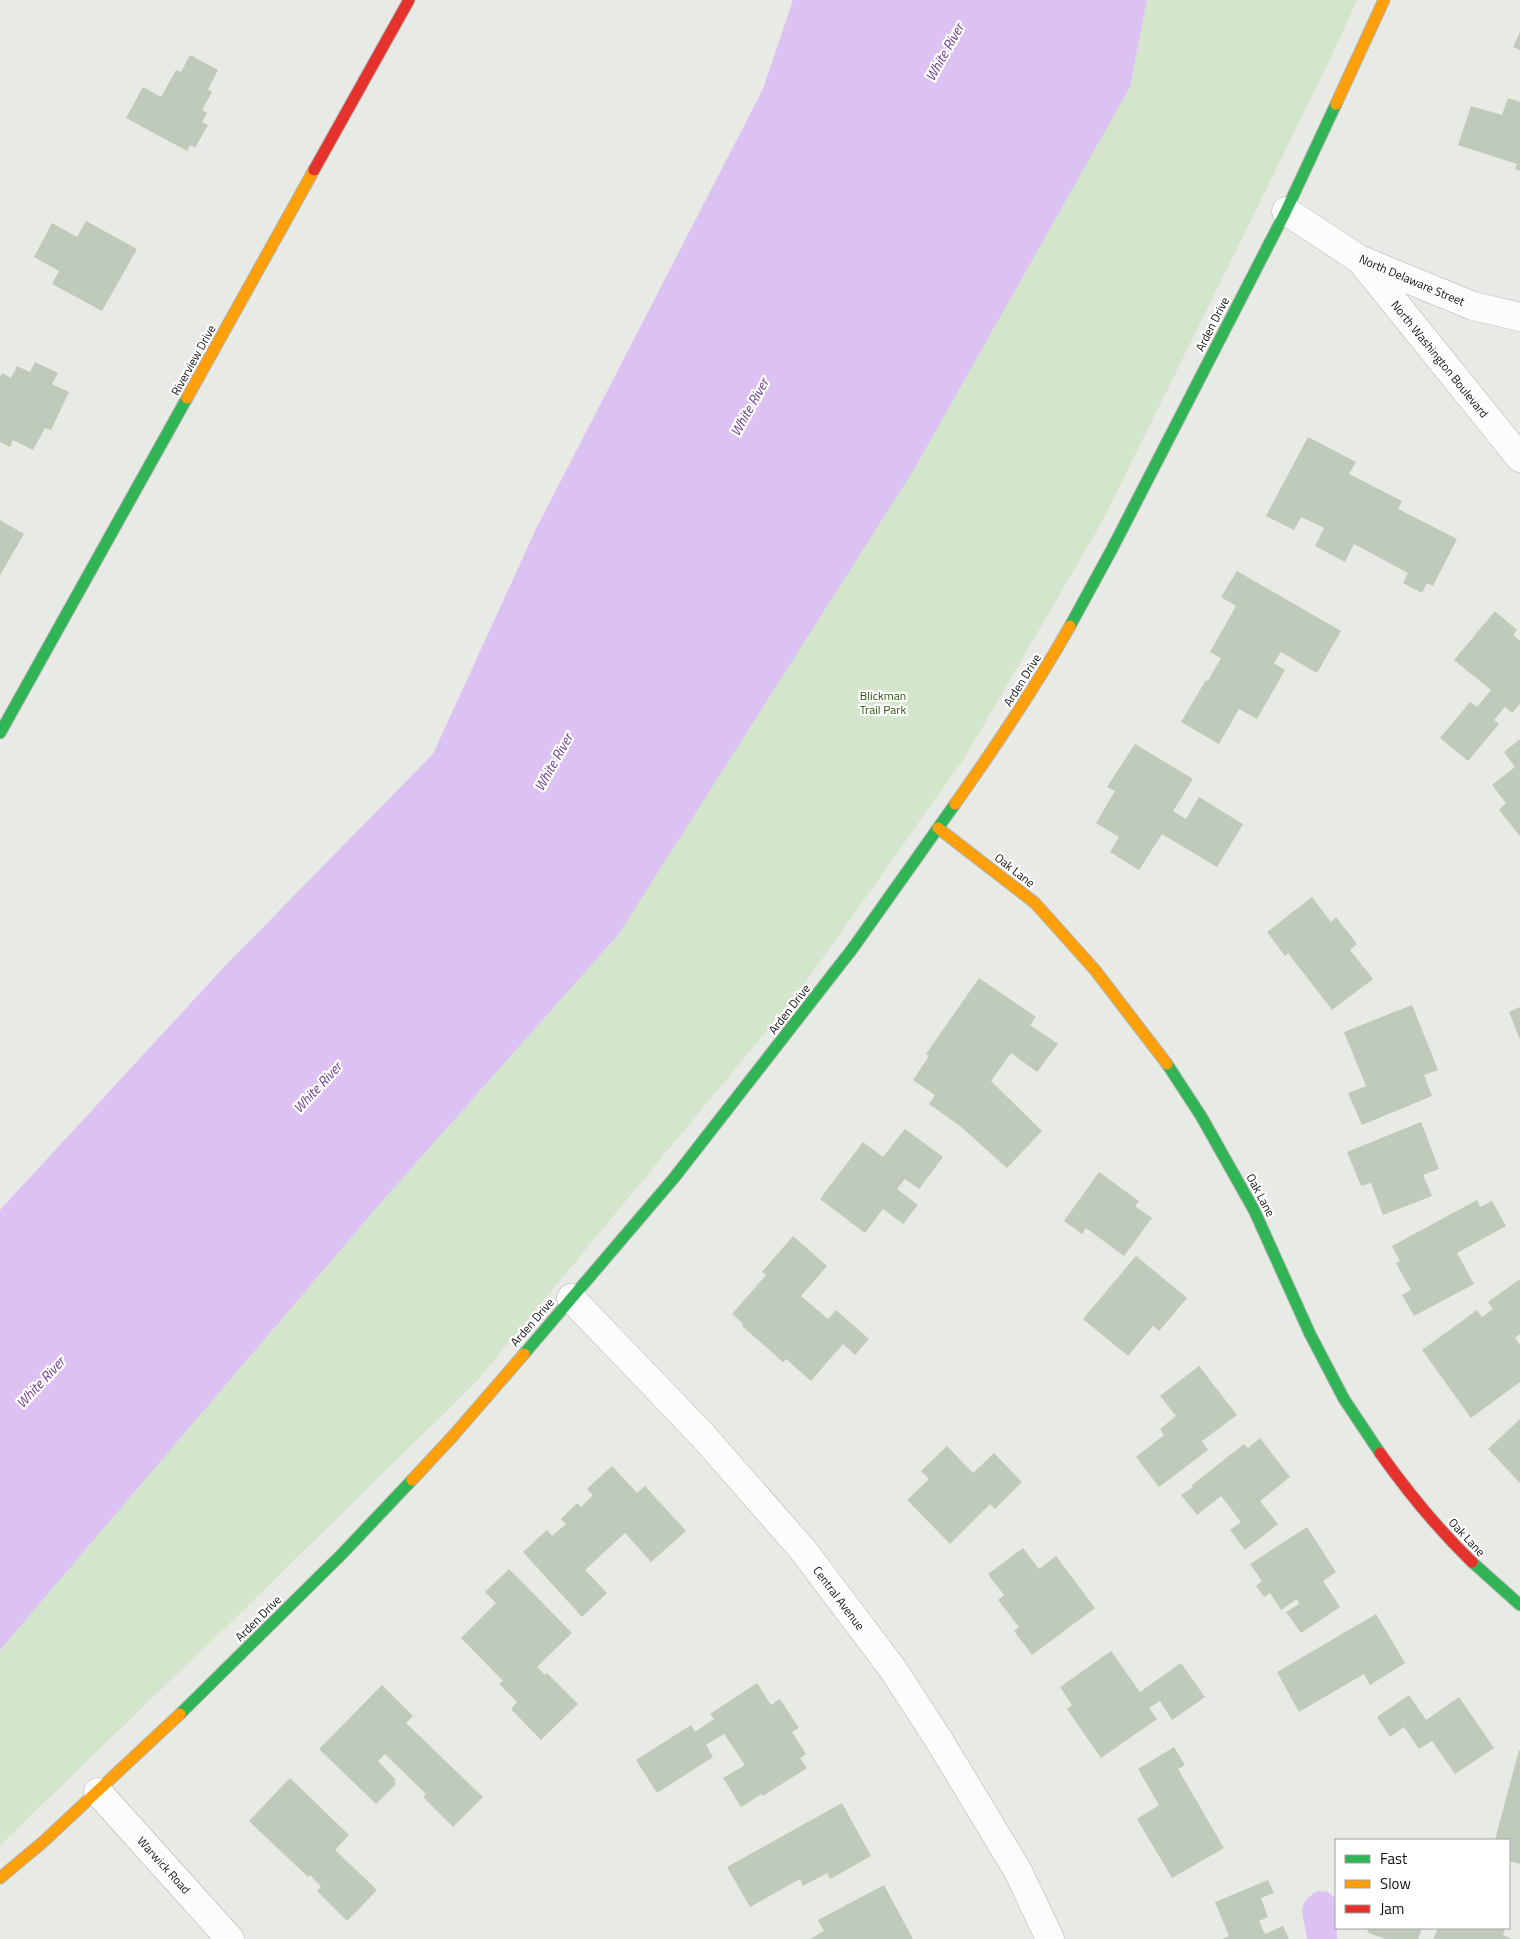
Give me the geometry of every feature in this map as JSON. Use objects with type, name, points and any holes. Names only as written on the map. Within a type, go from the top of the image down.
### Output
[{"type":"street","name":"Riverview Drive","points":[[0,733],[408,0]]},
{"type":"street","name":"Arden Drive","points":[[0,1878],[98,1792],[163,1731],[342,1554],[453,1436],[674,1178],[853,948],[1011,725],[1055,654],[1104,565],[1286,210],[1384,0]]},
{"type":"street","name":"North Delaware Street","points":[[1286,210],[1359,259],[1473,306],[1520,317]]},
{"type":"street","name":"North Washington Boulevard","points":[[1359,259],[1520,458]]},
{"type":"street","name":"Oak Lane","points":[[938,828],[1035,903],[1095,970],[1161,1056],[1201,1116],[1254,1210],[1310,1334],[1339,1391],[1362,1428],[1394,1473],[1452,1543],[1490,1580],[1520,1605]]},
{"type":"street","name":"Central Avenue","points":[[571,1298],[705,1438],[803,1550],[892,1668],[1018,1871],[1050,1939]]},
{"type":"street","name":"Warwick Road","points":[[98,1792],[230,1939]]},
{"type":"green space","name":"Blickman Trail Park","points":[[1147,0],[1357,0],[1327,66],[1103,520],[965,757],[798,993],[475,1383],[0,1845],[0,1650],[384,1199],[618,935],[1130,87]]},
{"type":"water","name":"White River","points":[[793,0],[1147,0],[1130,87],[913,471],[618,935],[384,1199],[0,1650],[0,1210],[225,966],[433,754],[536,529],[763,89]]},
{"type":"water","points":[[1318,1891],[1328,1892],[1335,1898],[1335,1929],[1337,1929],[1337,1939],[1307,1939],[1302,1912],[1305,1901]]},
{"type":"building","points":[[1520,32],[1520,50],[1513,47]]},
{"type":"building","points":[[190,55],[218,70],[208,90],[212,92],[202,110],[207,113],[202,122],[208,125],[195,148],[190,145],[187,151],[126,118],[143,87],[161,97],[176,70],[181,72]]},
{"type":"building","points":[[1508,98],[1520,102],[1520,171],[1515,169],[1517,164],[1458,145],[1471,106],[1502,115]]},
{"type":"building","points":[[86,221],[137,249],[102,311],[52,284],[59,271],[34,257],[52,223],[77,237]]},
{"type":"building","points":[[35,362],[58,373],[52,384],[69,392],[51,430],[45,428],[33,450],[13,440],[10,447],[0,442],[0,377],[2,373],[11,378],[17,366],[30,372]]},
{"type":"building","points":[[1308,437],[1356,462],[1349,474],[1402,501],[1398,509],[1457,539],[1433,586],[1427,583],[1422,593],[1403,583],[1408,573],[1354,544],[1345,562],[1315,546],[1324,528],[1301,517],[1294,530],[1266,516]]},
{"type":"building","points":[[0,520],[24,534],[0,575]]},
{"type":"building","points":[[1237,571],[1341,631],[1317,673],[1281,652],[1274,663],[1285,670],[1257,719],[1239,709],[1219,744],[1181,722],[1221,658],[1210,652],[1236,606],[1221,597]]},
{"type":"building","points":[[1495,611],[1517,630],[1513,635],[1520,641],[1520,704],[1512,713],[1505,707],[1494,720],[1499,724],[1468,761],[1440,738],[1470,702],[1477,707],[1491,690],[1454,660]]},
{"type":"building","points":[[1520,739],[1520,836],[1499,810],[1506,803],[1492,785],[1515,767],[1504,752]]},
{"type":"building","points":[[1135,744],[1193,779],[1173,811],[1186,819],[1199,797],[1243,824],[1217,867],[1162,834],[1139,870],[1110,852],[1119,837],[1096,823],[1115,791],[1107,787]]},
{"type":"building","points":[[1312,897],[1331,922],[1336,917],[1357,944],[1350,950],[1373,979],[1332,1010],[1288,953],[1285,956],[1267,932]]},
{"type":"building","points":[[979,978],[1036,1017],[1030,1025],[1058,1044],[1037,1072],[1011,1053],[991,1081],[1042,1131],[1007,1168],[960,1126],[929,1104],[935,1095],[913,1080],[929,1056],[926,1054]]},
{"type":"building","points":[[1412,1005],[1438,1070],[1424,1075],[1432,1096],[1362,1125],[1348,1093],[1366,1086],[1344,1032]]},
{"type":"building","points":[[1520,1007],[1520,1040],[1509,1012]]},
{"type":"building","points":[[1421,1122],[1439,1169],[1423,1175],[1432,1196],[1383,1215],[1371,1183],[1361,1186],[1347,1152]]},
{"type":"building","points":[[905,1129],[943,1157],[919,1189],[905,1179],[897,1189],[918,1205],[903,1224],[883,1209],[865,1233],[820,1199],[863,1142],[883,1157]]},
{"type":"building","points":[[1099,1172],[1139,1201],[1135,1206],[1152,1218],[1124,1256],[1086,1228],[1082,1234],[1064,1221]]},
{"type":"building","points":[[1477,1200],[1480,1207],[1492,1201],[1506,1226],[1457,1253],[1474,1284],[1414,1316],[1402,1295],[1411,1290],[1396,1263],[1400,1261],[1392,1246]]},
{"type":"building","points":[[793,1236],[827,1266],[801,1296],[828,1319],[836,1310],[869,1339],[855,1355],[843,1344],[811,1381],[786,1359],[783,1362],[742,1326],[743,1324],[732,1314],[766,1275],[762,1272]]},
{"type":"building","points":[[1136,1256],[1187,1298],[1159,1331],[1153,1326],[1128,1356],[1083,1319]]},
{"type":"building","points":[[1520,1279],[1520,1334],[1515,1338],[1520,1345],[1520,1382],[1471,1418],[1422,1350],[1477,1310],[1482,1317],[1493,1309],[1488,1302]]},
{"type":"building","points":[[1199,1366],[1237,1415],[1202,1441],[1208,1450],[1159,1487],[1136,1457],[1164,1435],[1160,1429],[1176,1416],[1160,1396]]},
{"type":"building","points":[[1520,1419],[1520,1483],[1488,1449]]},
{"type":"building","points":[[1260,1438],[1290,1477],[1260,1501],[1278,1524],[1245,1550],[1230,1530],[1241,1522],[1221,1496],[1197,1515],[1181,1495],[1244,1444],[1248,1448]]},
{"type":"building","points":[[947,1446],[973,1473],[994,1453],[1022,1482],[995,1509],[990,1504],[950,1544],[907,1500],[929,1479],[921,1471]]},
{"type":"building","points":[[612,1466],[637,1493],[645,1486],[686,1531],[651,1562],[625,1533],[585,1570],[607,1593],[582,1617],[523,1552],[547,1530],[552,1536],[566,1524],[561,1519],[577,1503],[581,1507],[593,1495],[587,1489]]},
{"type":"building","points":[[1307,1527],[1336,1572],[1323,1581],[1340,1607],[1301,1633],[1286,1612],[1299,1604],[1297,1599],[1281,1610],[1270,1593],[1264,1597],[1256,1586],[1262,1581],[1250,1564]]},
{"type":"building","points":[[1023,1548],[1039,1569],[1056,1556],[1095,1608],[1032,1655],[1014,1631],[1019,1627],[998,1600],[1004,1595],[988,1574]]},
{"type":"building","points":[[509,1569],[572,1633],[537,1667],[545,1675],[547,1673],[578,1704],[541,1740],[511,1709],[517,1702],[499,1684],[503,1681],[461,1638],[496,1603],[485,1592]]},
{"type":"building","points":[[1376,1614],[1405,1663],[1370,1685],[1364,1674],[1299,1712],[1277,1672]]},
{"type":"building","points":[[1111,1651],[1140,1692],[1181,1663],[1205,1697],[1172,1720],[1160,1701],[1149,1708],[1157,1719],[1101,1758],[1067,1709],[1072,1705],[1060,1687]]},
{"type":"building","points":[[757,1683],[771,1705],[780,1699],[799,1728],[792,1732],[806,1754],[800,1758],[807,1768],[763,1796],[762,1794],[741,1807],[723,1778],[745,1765],[724,1734],[706,1745],[713,1757],[657,1793],[636,1760],[691,1725],[695,1732],[714,1719],[710,1714]]},
{"type":"building","points":[[382,1685],[413,1716],[406,1723],[483,1797],[453,1827],[423,1797],[426,1794],[385,1754],[378,1761],[396,1780],[394,1782],[396,1784],[376,1804],[319,1749]]},
{"type":"building","points":[[1409,1695],[1426,1720],[1459,1697],[1494,1748],[1455,1774],[1432,1741],[1419,1749],[1404,1727],[1390,1737],[1377,1717]]},
{"type":"building","points":[[1174,1747],[1185,1765],[1178,1769],[1224,1848],[1172,1878],[1137,1819],[1159,1805],[1138,1769]]},
{"type":"building","points":[[1520,1750],[1520,1864],[1510,1861],[1510,1839],[1495,1839]]},
{"type":"building","points":[[290,1778],[349,1835],[335,1850],[377,1890],[347,1921],[317,1891],[321,1887],[310,1875],[308,1877],[249,1821]]},
{"type":"building","points":[[842,1803],[871,1856],[830,1879],[827,1873],[803,1886],[800,1879],[750,1907],[727,1867]]},
{"type":"building","points":[[1268,1880],[1274,1893],[1261,1898],[1268,1917],[1259,1921],[1265,1934],[1283,1926],[1289,1939],[1222,1939],[1229,1936],[1215,1902]]},
{"type":"building","points":[[884,1885],[913,1939],[810,1939],[824,1931],[818,1920]]},
{"type":"building","points":[[1368,1929],[1422,1929],[1418,1939],[1385,1939],[1367,1932]]},
{"type":"building","points":[[1438,1929],[1505,1929],[1503,1935],[1512,1939],[1433,1939]]},
{"type":"traffic: fast","points":[[1070,626],[1112,549],[1286,211],[1336,104]]},
{"type":"traffic: fast","points":[[0,733],[187,398]]},
{"type":"traffic: fast","points":[[524,1354],[674,1178],[853,948],[955,804]]},
{"type":"traffic: fast","points":[[1167,1064],[1201,1116],[1254,1210],[1310,1334],[1344,1399],[1380,1453]]},
{"type":"traffic: fast","points":[[180,1714],[342,1554],[412,1480]]},
{"type":"traffic: fast","points":[[1472,1562],[1520,1605]]},
{"type":"traffic: slow","points":[[1336,104],[1384,0]]},
{"type":"traffic: slow","points":[[187,398],[314,170]]},
{"type":"traffic: slow","points":[[955,804],[1015,716],[1070,626]]},
{"type":"traffic: slow","points":[[938,828],[1035,903],[1095,970],[1167,1064]]},
{"type":"traffic: slow","points":[[412,1480],[524,1354]]},
{"type":"traffic: slow","points":[[0,1878],[43,1842],[180,1714]]},
{"type":"traffic: jam","points":[[314,170],[409,0]]},
{"type":"traffic: jam","points":[[1380,1453],[1423,1509],[1472,1562]]}]
